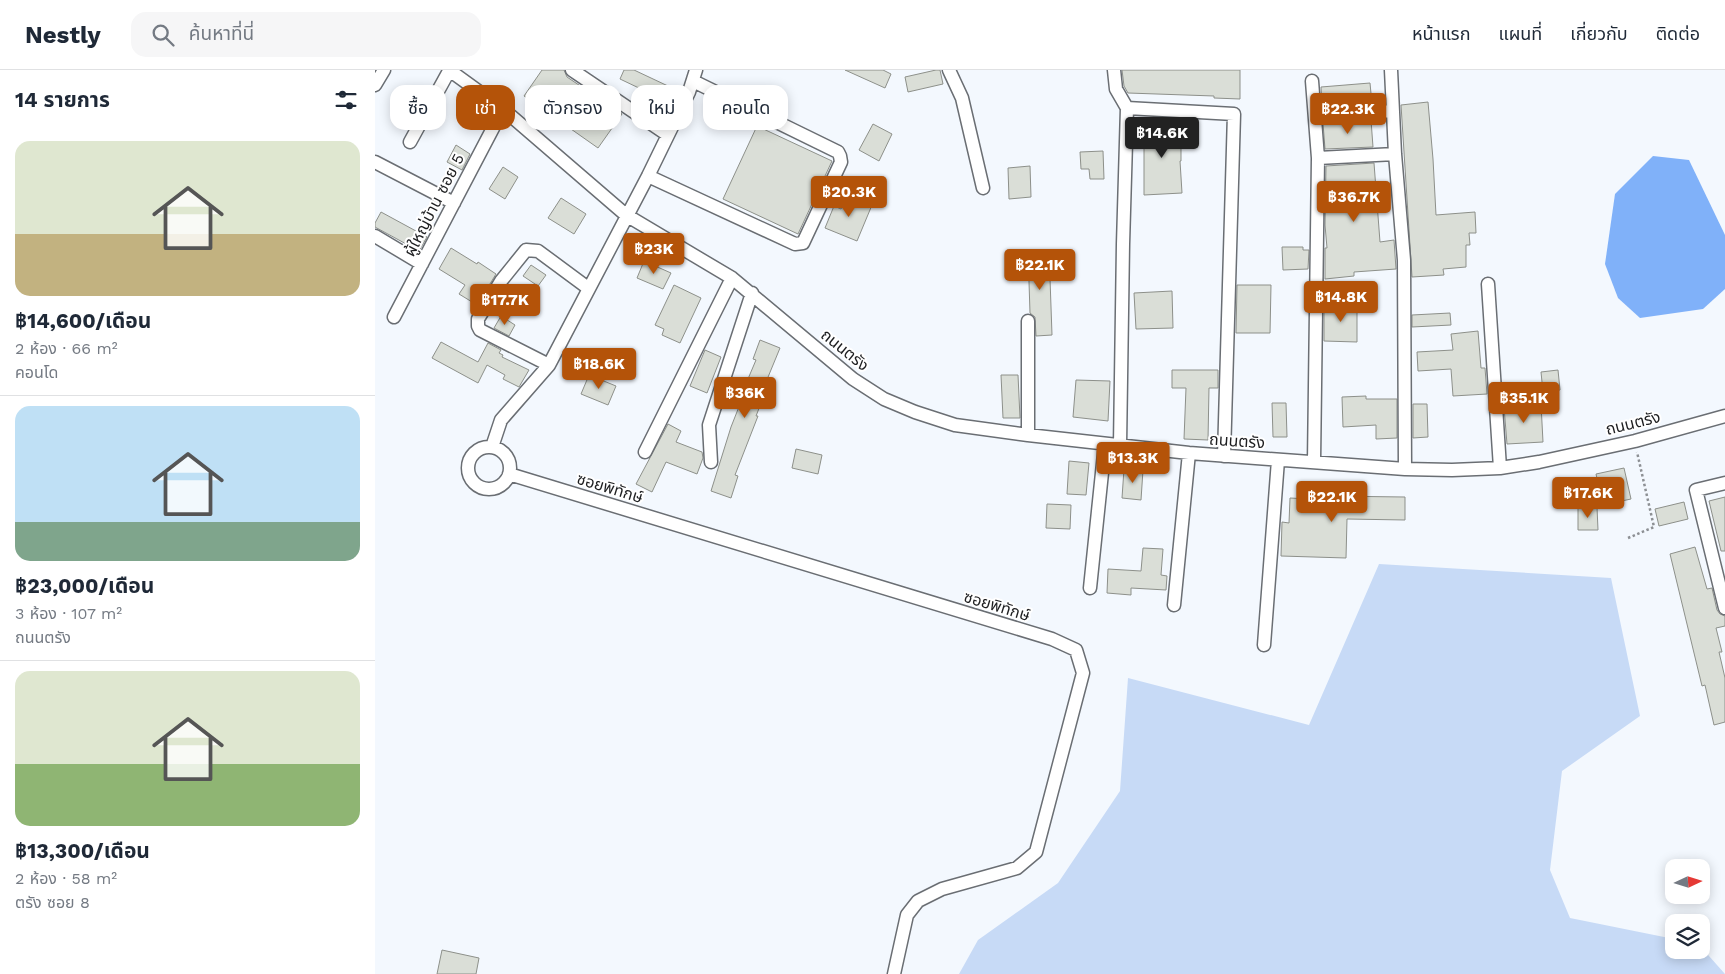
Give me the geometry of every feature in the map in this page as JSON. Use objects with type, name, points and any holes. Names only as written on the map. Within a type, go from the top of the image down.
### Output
[{"type":"street","points":[[375,85],[384,70]]},
{"type":"street","points":[[410,142],[449,70]]},
{"type":"street","name":"ถนนตรัง","points":[[449,70],[470,85]]},
{"type":"street","points":[[572,70],[667,136]]},
{"type":"street","points":[[949,70],[962,98],[983,188]]},
{"type":"street","points":[[1114,70],[1116,89],[1127,108],[1120,446]]},
{"type":"street","points":[[1391,70],[1395,154],[1404,260],[1405,469]]},
{"type":"street","points":[[491,447],[501,420],[549,365],[587,288],[647,176],[689,92],[694,76],[838,152],[841,162],[803,243],[795,244],[647,176]]},
{"type":"street","points":[[1312,81],[1318,158],[1314,462]]},
{"type":"street","points":[[1127,108],[1234,114],[1224,456]]},
{"type":"street","points":[[1315,116],[1393,112]]},
{"type":"street","name":"ถนนตรัง","points":[[515,119],[627,215],[732,278],[853,379],[884,399],[915,412],[955,425],[1120,446],[1224,456],[1405,469],[1500,468],[1539,462],[1635,440],[1725,416]]},
{"type":"street","name":"ผู้ใหญ่บ้าน ซอย 5","points":[[394,317],[492,130]]},
{"type":"street","points":[[1318,158],[1395,154]]},
{"type":"street","points":[[375,162],[454,203]]},
{"type":"street","points":[[375,236],[422,264]]},
{"type":"street","points":[[549,365],[479,330],[478,319],[501,281],[526,250],[538,251],[587,288]]},
{"type":"street","points":[[645,452],[732,278]]},
{"type":"street","points":[[1488,284],[1500,468]]},
{"type":"street","points":[[711,462],[709,426],[752,293]]},
{"type":"street","points":[[1027,435],[1028,321]]},
{"type":"street","points":[[1090,588],[1105,444]]},
{"type":"street","points":[[491,447],[501,450],[506,455],[510,467],[509,474],[502,484],[488,489],[475,483],[471,477],[469,464],[471,457],[482,448],[491,447]]},
{"type":"street","points":[[1174,605],[1189,453]]},
{"type":"street","points":[[1264,645],[1278,460]]},
{"type":"street","name":"ซอยพิทักษ์","points":[[509,474],[1052,639],[1076,650],[1083,673],[1037,852],[1017,868],[942,889],[918,901],[907,915],[894,974]]},
{"type":"street","points":[[1725,483],[1695,490],[1725,608]]},
{"type":"path","points":[[1628,538],[1654,528],[1635,440]]},
{"type":"shaded area","points":[[1379,564],[1611,578],[1640,716],[1562,771],[1550,870],[1570,918],[1665,937],[1665,959],[1710,959],[1710,957],[1725,974],[959,974],[978,940],[1058,883],[1120,791],[1128,678],[1309,725]]},
{"type":"water","points":[[1653,156],[1689,160],[1725,235],[1725,289],[1703,309],[1640,318],[1618,298],[1605,264],[1615,194]]},
{"type":"building","points":[[542,70],[564,70],[567,77],[579,85],[532,85]]},
{"type":"building","points":[[624,70],[634,70],[666,85],[633,85],[620,79]]},
{"type":"building","points":[[845,70],[883,70],[891,74],[885,88]]},
{"type":"building","points":[[940,70],[943,84],[908,92],[905,77]]},
{"type":"building","points":[[1122,70],[1240,70],[1240,99],[1214,98],[1214,96],[1128,93],[1124,86]]},
{"type":"building","points":[[1370,83],[1372,104],[1322,106],[1321,87]]},
{"type":"building","points":[[1428,102],[1436,215],[1475,212],[1476,233],[1469,233],[1470,245],[1466,245],[1466,267],[1443,269],[1444,275],[1412,277],[1401,105]]},
{"type":"building","points":[[1151,118],[1176,119],[1177,144],[1181,144],[1182,193],[1144,195],[1144,144],[1147,144],[1147,126],[1151,126]]},
{"type":"building","points":[[1371,120],[1373,147],[1325,149],[1323,123]]},
{"type":"building","points":[[873,124],[892,134],[879,161],[859,150]]},
{"type":"building","points":[[572,130],[611,130],[598,148]]},
{"type":"building","points":[[755,130],[766,130],[832,161],[798,234],[723,199]]},
{"type":"building","points":[[456,145],[470,154],[462,170],[447,162]]},
{"type":"building","points":[[1103,151],[1104,179],[1090,179],[1089,169],[1081,169],[1080,152]]},
{"type":"building","points":[[1374,163],[1380,242],[1394,240],[1396,269],[1354,272],[1354,276],[1325,279],[1325,248],[1327,248],[1325,225],[1326,166]]},
{"type":"building","points":[[1030,166],[1031,197],[1009,199],[1008,168]]},
{"type":"building","points":[[503,167],[518,177],[505,199],[489,189]]},
{"type":"building","points":[[847,195],[872,205],[857,241],[825,228],[834,206],[841,209]]},
{"type":"building","points":[[561,198],[586,214],[574,234],[548,218]]},
{"type":"building","points":[[381,212],[427,237],[419,251],[375,227]]},
{"type":"building","points":[[1282,247],[1303,247],[1303,250],[1309,250],[1308,269],[1283,270]]},
{"type":"building","points":[[451,248],[496,274],[477,305],[459,294],[465,285],[439,269]]},
{"type":"building","points":[[1049,250],[1052,335],[1036,336],[1035,317],[1030,313],[1028,251]]},
{"type":"building","points":[[644,261],[671,273],[663,289],[637,278]]},
{"type":"building","points":[[531,265],[546,275],[538,286],[523,276]]},
{"type":"building","points":[[674,285],[701,298],[680,343],[662,335],[664,329],[655,325]]},
{"type":"building","points":[[1237,285],[1271,285],[1270,333],[1236,333]]},
{"type":"building","points":[[1172,291],[1173,328],[1136,329],[1134,293]]},
{"type":"building","points":[[1357,304],[1357,342],[1324,341],[1324,305]]},
{"type":"building","points":[[1450,313],[1451,325],[1412,327],[1412,315]]},
{"type":"building","points":[[501,316],[515,325],[509,336],[494,328]]},
{"type":"building","points":[[1478,331],[1481,368],[1485,368],[1487,394],[1453,396],[1451,369],[1418,371],[1417,352],[1453,350],[1451,334]]},
{"type":"building","points":[[760,340],[780,348],[766,382],[769,383],[756,416],[758,416],[735,475],[738,476],[731,498],[711,491],[731,427],[744,394],[742,393],[756,360],[753,359]]},
{"type":"building","points":[[441,342],[478,362],[488,343],[501,350],[499,353],[503,355],[502,357],[529,370],[519,387],[503,379],[505,375],[487,365],[478,383],[432,358]]},
{"type":"building","points":[[705,350],[721,357],[707,393],[690,386]]},
{"type":"building","points":[[1172,370],[1218,370],[1218,388],[1209,388],[1208,440],[1184,439],[1186,388],[1172,388]]},
{"type":"building","points":[[1558,370],[1560,390],[1543,392],[1541,372]]},
{"type":"building","points":[[589,375],[616,386],[608,405],[581,394]]},
{"type":"building","points":[[1001,375],[1018,375],[1020,418],[1003,418]]},
{"type":"building","points":[[1076,380],[1110,381],[1108,421],[1073,417]]},
{"type":"building","points":[[1366,396],[1366,399],[1397,399],[1397,438],[1376,439],[1376,425],[1343,427],[1342,397]]},
{"type":"building","points":[[1272,403],[1286,403],[1287,437],[1273,437]]},
{"type":"building","points":[[1413,404],[1427,404],[1428,437],[1413,438]]},
{"type":"building","points":[[1541,404],[1543,442],[1507,444],[1504,407]]},
{"type":"building","points":[[668,424],[681,431],[676,442],[702,452],[703,458],[697,474],[666,462],[652,492],[636,484]]},
{"type":"building","points":[[796,449],[822,455],[818,474],[792,468]]},
{"type":"building","points":[[1069,461],[1089,463],[1086,495],[1067,494]]},
{"type":"building","points":[[1624,468],[1631,499],[1603,505],[1596,474]]},
{"type":"building","points":[[1124,469],[1143,470],[1141,500],[1122,498]]},
{"type":"building","points":[[1327,496],[1405,497],[1405,520],[1347,519],[1346,558],[1281,556],[1282,522],[1289,523],[1290,498],[1327,500]]},
{"type":"building","points":[[1725,497],[1725,551],[1721,551],[1709,501]]},
{"type":"building","points":[[1684,502],[1688,519],[1659,526],[1655,509]]},
{"type":"building","points":[[1047,504],[1071,505],[1070,529],[1046,528]]},
{"type":"building","points":[[1578,507],[1597,507],[1598,530],[1578,530]]},
{"type":"building","points":[[1695,547],[1707,589],[1712,588],[1717,610],[1725,616],[1725,626],[1716,628],[1722,652],[1719,652],[1725,678],[1725,722],[1714,725],[1705,685],[1702,686],[1670,554]]},
{"type":"building","points":[[1143,548],[1163,549],[1161,575],[1167,576],[1166,590],[1131,588],[1131,595],[1107,593],[1108,569],[1141,571]]},
{"type":"building","points":[[442,950],[479,958],[476,974],[437,974]]}]
